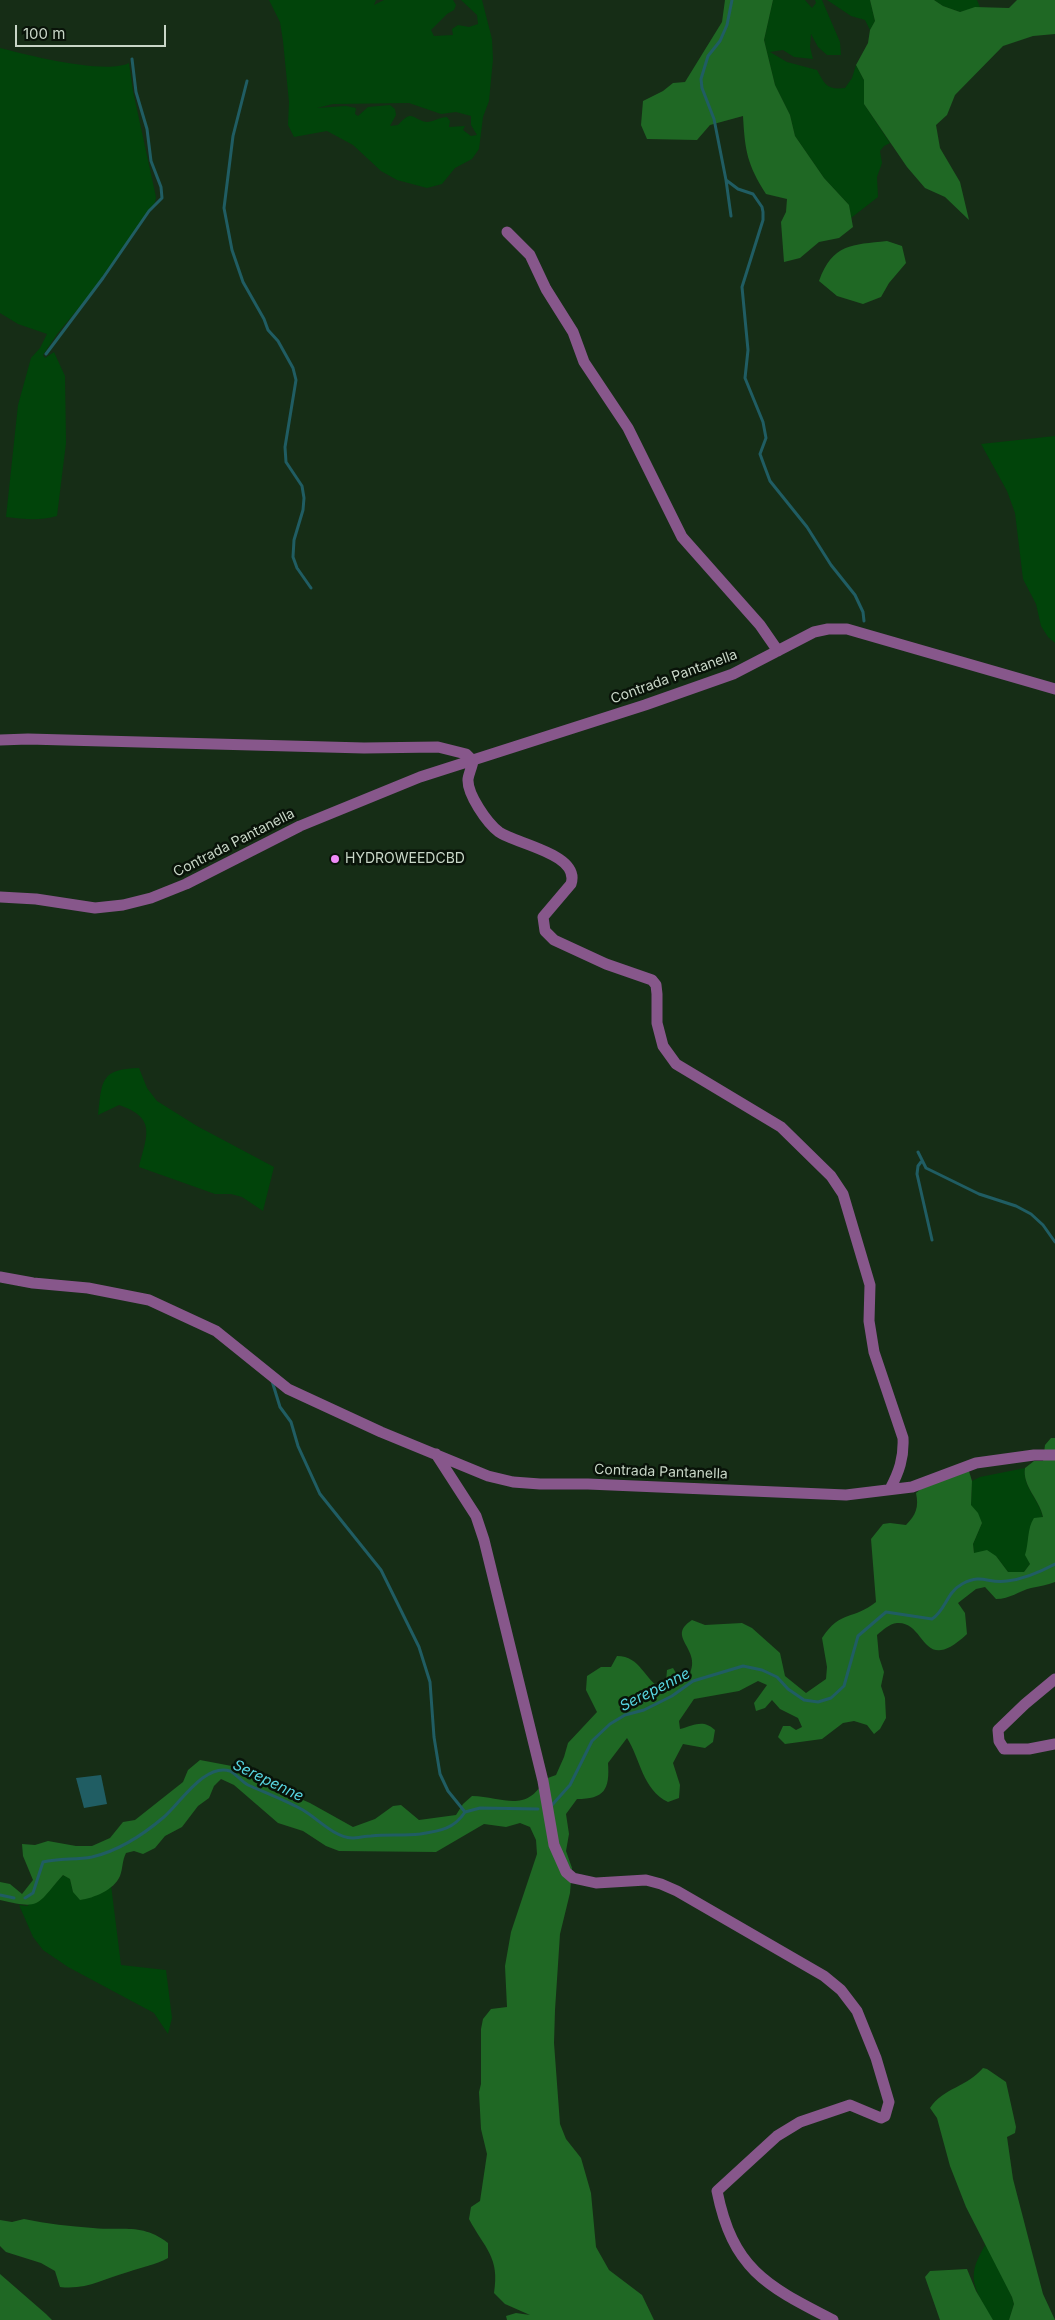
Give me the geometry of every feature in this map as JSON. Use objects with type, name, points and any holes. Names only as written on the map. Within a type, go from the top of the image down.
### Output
[{"type":"street","points":[[507,232],[530,255],[546,289],[573,332],[584,362],[628,428],[682,537],[760,625],[778,651]]},
{"type":"street","name":"Contrada Pantanella","points":[[0,897],[36,899],[94,908],[123,905],[151,898],[186,884],[300,826],[420,777],[733,674],[814,632],[828,629],[846,629],[1055,689]]},
{"type":"street","points":[[0,740],[28,739],[355,748],[438,747],[466,754],[473,760],[468,781],[474,802],[486,819],[499,832],[558,858],[572,871],[573,878],[571,884],[543,917],[546,931],[554,940],[606,964],[652,980],[657,994],[657,1022],[663,1046],[676,1064],[781,1127],[831,1176],[843,1194],[870,1285],[869,1321],[874,1352],[903,1438],[904,1452],[900,1471],[890,1490]]},
{"type":"street","name":"Contrada Pantanella","points":[[0,1277],[33,1283],[88,1288],[149,1300],[216,1330],[288,1389],[380,1432],[488,1476],[540,1484],[588,1484],[846,1495],[912,1487],[976,1463],[1034,1455],[1055,1455]]},
{"type":"street","points":[[436,1454],[476,1516],[484,1540],[543,1781],[554,1845],[566,1872],[573,1878],[596,1883],[646,1880],[677,1891],[824,1976],[841,1990],[857,2012],[876,2058],[886,2093],[888,2102],[885,2116],[881,2118],[850,2105],[800,2122],[778,2136],[717,2191],[720,2204],[739,2252],[760,2278],[786,2296],[833,2320]]},
{"type":"street","points":[[1055,1679],[998,1730],[999,1741],[1004,1749],[1029,1749],[1055,1744]]},
{"type":"green space","points":[[269,0],[376,0],[374,5],[384,0],[453,0],[456,5],[454,10],[447,14],[431,30],[434,36],[453,35],[452,29],[458,25],[469,27],[478,24],[477,15],[461,0],[482,0],[492,39],[493,59],[489,101],[483,117],[479,149],[472,159],[455,168],[442,184],[427,188],[397,180],[381,171],[353,145],[327,131],[294,137],[288,125],[289,102],[280,22]],"holes":[[[409,103],[441,114],[456,112],[471,116],[471,125],[477,135],[471,136],[463,130],[465,126],[449,127],[450,121],[447,117],[427,122],[410,116],[398,125],[390,126],[396,115],[395,109],[390,105],[368,107],[358,116],[355,114],[356,108],[346,106],[317,108],[333,104]]]},
{"type":"green space","points":[[725,0],[773,0],[764,40],[775,85],[790,115],[795,136],[824,178],[849,205],[853,227],[839,238],[819,242],[800,258],[784,262],[781,222],[786,212],[787,199],[766,194],[755,174],[748,157],[743,116],[710,125],[697,140],[647,139],[641,125],[643,101],[663,91],[673,83],[685,82],[722,22]]},
{"type":"green space","points":[[773,0],[805,0],[812,8],[816,3],[815,0],[822,0],[840,42],[841,55],[827,55],[818,47],[811,34],[810,47],[813,59],[794,57],[783,50],[770,52],[787,62],[817,70],[825,83],[834,88],[845,88],[852,78],[856,65],[864,80],[864,104],[890,143],[880,151],[882,163],[877,177],[878,197],[851,218],[849,205],[824,178],[795,136],[790,115],[775,85],[764,40]]},
{"type":"green space","points":[[827,0],[870,0],[875,21],[870,30],[865,20],[851,16]]},
{"type":"green space","points":[[870,0],[934,0],[943,6],[960,12],[975,7],[1009,8],[1017,0],[1055,0],[1055,34],[1033,36],[1003,46],[955,95],[947,115],[936,125],[940,148],[960,182],[969,220],[945,197],[925,188],[907,167],[864,104],[864,80],[856,65],[868,43],[870,30],[875,21]]},
{"type":"green space","points":[[934,0],[977,0],[980,7],[960,12],[943,6]]},
{"type":"green space","points":[[0,48],[66,63],[103,67],[129,63],[133,91],[156,197],[155,203],[87,298],[58,333],[43,355],[45,358],[54,352],[65,376],[66,443],[57,516],[44,519],[6,517],[18,405],[31,358],[40,348],[47,334],[18,324],[0,313]]},
{"type":"green space","points":[[887,241],[902,246],[906,263],[889,283],[881,297],[863,304],[837,296],[819,281],[831,259],[845,248]]},
{"type":"green space","points":[[1055,436],[1055,643],[1048,637],[1041,626],[1036,604],[1023,579],[1015,513],[1007,491],[981,444]]},
{"type":"green space","points":[[139,1068],[147,1088],[157,1101],[197,1126],[274,1167],[263,1211],[242,1197],[231,1194],[215,1194],[139,1167],[146,1137],[144,1122],[131,1110],[119,1105],[98,1115],[102,1085],[105,1079],[117,1071]]},
{"type":"green space","points":[[1051,1438],[1055,1438],[1055,1582],[1027,1589],[1001,1599],[996,1599],[985,1587],[976,1589],[958,1603],[965,1613],[967,1634],[952,1646],[941,1650],[933,1649],[926,1644],[907,1625],[894,1624],[877,1635],[879,1657],[884,1672],[881,1686],[885,1698],[886,1718],[880,1729],[874,1734],[867,1725],[854,1721],[843,1723],[822,1739],[785,1744],[778,1737],[783,1726],[790,1726],[796,1730],[802,1727],[798,1718],[780,1709],[772,1700],[765,1708],[756,1711],[754,1703],[767,1685],[758,1681],[739,1691],[694,1699],[679,1721],[680,1729],[703,1724],[715,1730],[713,1742],[705,1748],[683,1744],[673,1763],[680,1785],[679,1798],[668,1802],[653,1790],[647,1782],[627,1738],[608,1763],[608,1780],[603,1791],[594,1797],[577,1799],[566,1814],[569,1834],[566,1851],[572,1868],[570,1893],[560,1934],[554,2043],[560,2124],[566,2139],[581,2158],[591,2193],[596,2247],[609,2270],[642,2295],[654,2320],[507,2320],[506,2316],[516,2313],[530,2315],[505,2304],[494,2293],[495,2270],[493,2262],[486,2246],[469,2219],[471,2207],[480,2201],[487,2154],[481,2129],[479,2092],[481,2084],[481,2029],[483,2019],[491,2009],[507,2007],[505,1966],[511,1932],[537,1854],[536,1840],[530,1827],[520,1823],[506,1827],[484,1824],[436,1852],[339,1851],[326,1846],[303,1831],[278,1823],[234,1785],[221,1779],[214,1786],[209,1798],[198,1806],[182,1827],[165,1836],[155,1848],[143,1854],[134,1851],[126,1853],[120,1876],[113,1885],[103,1892],[80,1900],[73,1892],[70,1879],[63,1875],[42,1899],[37,1902],[24,1905],[0,1900],[0,1882],[10,1884],[22,1894],[33,1880],[23,1856],[22,1844],[35,1845],[48,1841],[76,1846],[92,1846],[110,1838],[123,1822],[135,1820],[183,1782],[188,1770],[200,1760],[237,1767],[253,1778],[310,1803],[353,1827],[375,1819],[393,1806],[401,1805],[419,1820],[456,1815],[463,1804],[472,1796],[513,1801],[530,1797],[538,1790],[545,1779],[556,1775],[568,1743],[597,1712],[586,1690],[587,1676],[601,1667],[611,1667],[617,1656],[632,1660],[662,1689],[666,1682],[667,1670],[673,1668],[679,1678],[688,1677],[692,1667],[692,1659],[682,1633],[684,1626],[692,1620],[705,1625],[742,1623],[752,1628],[780,1653],[785,1676],[806,1693],[826,1679],[827,1667],[822,1638],[841,1619],[868,1608],[876,1602],[871,1539],[883,1524],[906,1525],[916,1510],[916,1493],[923,1487],[968,1468],[972,1481],[971,1505],[978,1513],[982,1523],[973,1544],[974,1553],[987,1550],[996,1556],[1008,1572],[1024,1572],[1030,1564],[1025,1555],[1030,1526],[1034,1518],[1043,1517],[1026,1481],[1025,1468],[1034,1461],[1043,1461],[1045,1445]]},
{"type":"green space","points":[[1025,1468],[1026,1481],[1043,1518],[1032,1534],[1028,1546],[1027,1552],[1030,1564],[1024,1572],[1008,1572],[996,1556],[974,1553],[973,1544],[982,1523],[971,1506],[972,1481],[980,1477]]},
{"type":"green space","points":[[63,1875],[70,1879],[73,1892],[103,1892],[111,1885],[121,1965],[166,1970],[172,2018],[168,2034],[154,2013],[68,1967],[43,1950],[33,1937],[19,1905],[27,1906],[54,1885]]},
{"type":"green space","points":[[983,2068],[1006,2082],[1016,2127],[1015,2133],[1007,2137],[1013,2179],[1043,2294],[1055,2320],[1009,2320],[1014,2304],[1012,2297],[966,2207],[950,2166],[937,2118],[930,2108],[935,2101],[970,2079]]},
{"type":"green space","points":[[24,2219],[50,2224],[141,2230],[159,2237],[168,2243],[168,2258],[87,2285],[70,2288],[60,2287],[55,2271],[41,2263],[6,2252],[0,2246],[0,2220],[12,2222]]},
{"type":"green space","points":[[985,2245],[991,2253],[1012,2297],[1014,2304],[1009,2320],[993,2320],[977,2292],[974,2278],[975,2266]]},
{"type":"green space","points":[[967,2269],[976,2291],[993,2320],[940,2320],[925,2277],[930,2271]]},
{"type":"green space","points":[[0,2274],[46,2314],[52,2320],[0,2320]]},
{"type":"water","points":[[101,1775],[107,1804],[84,1808],[76,1778]]},
{"type":"waterway","points":[[732,0],[727,25],[720,41],[708,56],[701,79],[702,88],[714,119],[726,180],[738,189],[753,194],[762,207],[763,212],[763,220],[742,287],[748,350],[745,378],[763,422],[766,438],[760,454],[770,481],[807,527],[831,565],[855,595],[863,612],[864,621]]},
{"type":"waterway","points":[[46,354],[103,278],[149,211],[162,198],[161,187],[151,161],[147,129],[136,92],[132,59]]},
{"type":"waterway","points":[[247,81],[233,136],[224,208],[232,250],[243,282],[264,319],[268,330],[278,341],[293,368],[296,380],[285,447],[286,462],[302,486],[304,498],[303,510],[294,540],[293,557],[297,568],[311,588]]},
{"type":"waterway","points":[[726,180],[731,216]]},
{"type":"waterway","points":[[918,1152],[926,1168],[979,1194],[1016,1206],[1031,1214],[1043,1225],[1055,1242]]},
{"type":"waterway","points":[[921,1162],[918,1166],[917,1174],[932,1240]]},
{"type":"waterway","points":[[272,1381],[280,1407],[291,1422],[298,1446],[320,1494],[381,1570],[419,1647],[430,1682],[434,1737],[440,1774],[448,1791],[465,1812]]},
{"type":"waterway","name":"Serepenne","points":[[552,1805],[570,1785],[592,1741],[610,1724],[625,1715],[644,1710],[672,1696],[693,1681],[743,1666],[762,1670],[777,1677],[788,1689],[804,1700],[818,1702],[831,1698],[844,1686],[858,1636],[886,1612],[932,1619],[953,1592],[962,1584],[975,1579],[1000,1582],[1013,1580],[1032,1575],[1055,1564]]},
{"type":"waterway","name":"Serepenne","points":[[25,1898],[33,1893],[43,1862],[92,1857],[121,1846],[148,1830],[164,1817],[203,1778],[221,1770],[230,1771],[248,1785],[296,1806],[333,1831],[352,1838],[377,1835],[414,1835],[434,1832],[451,1826],[465,1812],[480,1808],[538,1809]]},
{"type":"waterway","name":"Serepenne","points":[[0,1895],[14,1898]]},
{"type":"place","name":"HYDROWEEDCBD","points":[[335,859]]}]
